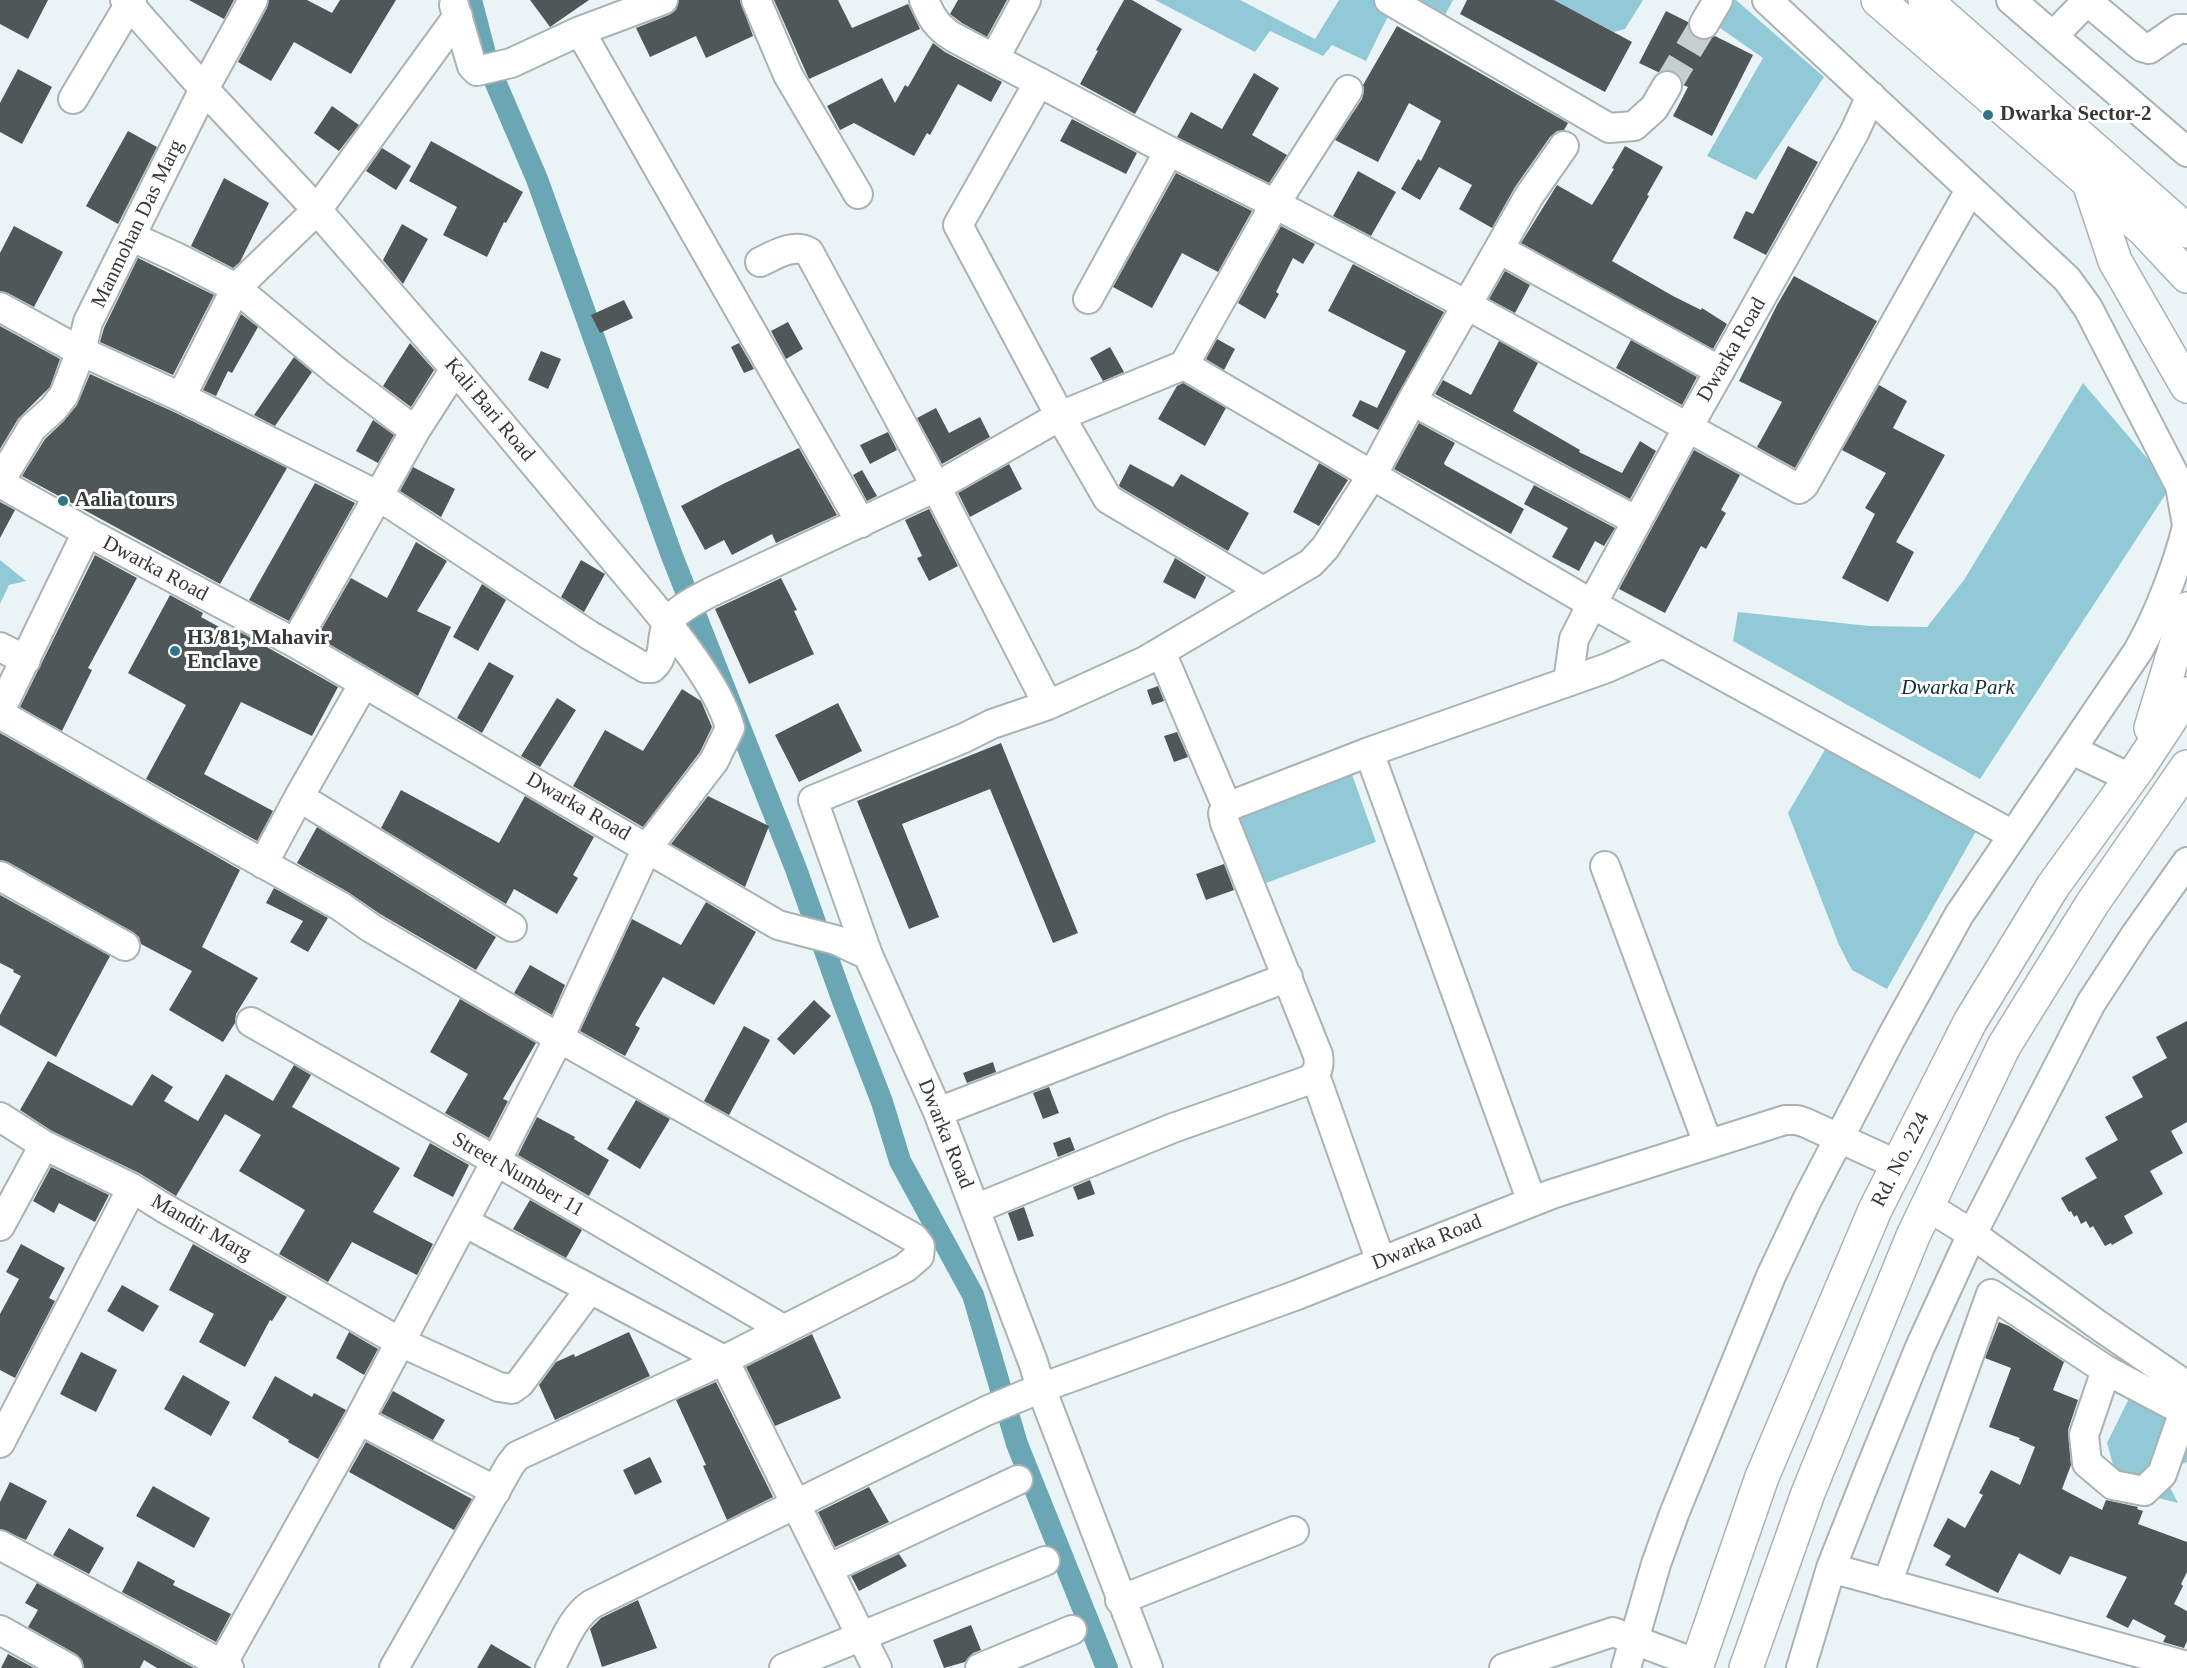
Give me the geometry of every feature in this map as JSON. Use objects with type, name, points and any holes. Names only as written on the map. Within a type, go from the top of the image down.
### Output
[{"type":"main road","points":[[1878,0],[2144,230],[2187,276]]},
{"type":"main road","points":[[1926,0],[2185,227]]},
{"type":"main road","points":[[2089,183],[2115,261],[2187,386]]},
{"type":"main road","points":[[2134,772],[2187,609]]},
{"type":"main road","name":"Rd. No. 224","points":[[1697,1666],[1761,1477],[1875,1210],[1976,1012],[2053,886],[2187,694]]},
{"type":"main road","name":"Rd. No. 224","points":[[1746,1668],[1808,1493],[1913,1236],[2004,1046],[2092,904],[2182,778]]},
{"type":"street","name":"Manmohan Das Marg","points":[[0,482],[32,428],[53,409],[64,395],[81,351],[88,322],[204,89],[253,0]]},
{"type":"street","points":[[455,8],[472,66],[480,70],[511,63],[580,31],[663,0]]},
{"type":"street","points":[[756,0],[788,75],[858,194]]},
{"type":"street","points":[[924,0],[930,16],[939,29],[1168,151],[1275,204],[1467,305],[1687,429],[1799,489],[1804,485],[1970,190]]},
{"type":"street","points":[[994,59],[1026,0]]},
{"type":"street","points":[[1389,0],[1609,128],[1634,126],[1654,108],[1667,86]]},
{"type":"street","points":[[1626,1668],[1656,1564],[1698,1453],[1771,1276],[1839,1139],[1942,943],[2145,638],[2181,551],[2187,526],[2180,486],[2088,308],[2067,279],[1767,0]]},
{"type":"street","points":[[2011,0],[2187,152]]},
{"type":"street","points":[[2053,36],[2087,0],[2142,47],[2149,49],[2178,30],[2187,29]]},
{"type":"street","name":"Kali Bari Road","points":[[129,2],[204,89],[317,210],[455,369],[689,607],[706,679],[727,715],[730,728],[714,761],[647,848]]},
{"type":"street","points":[[73,99],[129,2]]},
{"type":"street","points":[[181,396],[236,288],[317,210],[455,8]]},
{"type":"street","points":[[580,31],[861,523]]},
{"type":"street","points":[[1039,82],[958,225],[1060,416],[1113,504],[1263,591]]},
{"type":"street","points":[[0,307],[81,351],[181,396],[377,495],[635,664],[652,668],[660,661],[689,607],[936,487],[1060,416],[1184,365],[1275,204],[1347,90]]},
{"type":"street","name":"Dwarka Road","points":[[1568,682],[1574,639],[1592,604],[1687,429],[1854,133],[1871,96]]},
{"type":"street","points":[[868,955],[813,800],[964,738],[992,724],[1048,705],[1161,652],[1311,563],[1372,474],[1529,196],[1564,146]]},
{"type":"street","points":[[1088,299],[1168,151]]},
{"type":"street","points":[[132,237],[236,288],[336,371],[415,431]]},
{"type":"street","points":[[760,262],[791,249],[801,248],[809,252],[936,487],[1048,705]]},
{"type":"street","points":[[1498,249],[1720,371]]},
{"type":"street","points":[[1184,365],[1592,604],[2013,835]]},
{"type":"street","points":[[295,643],[377,495],[455,369]]},
{"type":"street","points":[[1412,401],[1637,521]]},
{"type":"street","name":"Dwarka Road","points":[[0,482],[87,532],[295,643],[778,925],[836,940],[868,955],[938,1112],[1041,1388],[1297,1295],[1532,1202],[1785,1120],[1797,1120],[1898,1165]]},
{"type":"street","points":[[87,532],[0,713],[340,906],[371,928],[559,1038],[914,1238],[920,1246],[919,1256],[905,1268],[724,1360],[518,1456],[510,1465],[393,1668]]},
{"type":"street","points":[[975,1209],[1173,1128],[1309,1080],[1315,1075],[1320,1064],[1318,1055],[1225,823],[1223,813],[1227,807],[1369,752],[1638,656],[1663,643]]},
{"type":"street","points":[[0,646],[26,660]]},
{"type":"street","points":[[1161,652],[1227,807]]},
{"type":"street","points":[[263,864],[364,683]]},
{"type":"street","points":[[2072,750],[2134,772]]},
{"type":"street","points":[[1369,752],[1532,1202]]},
{"type":"street","points":[[299,797],[512,927]]},
{"type":"street","points":[[0,1545],[224,1667],[359,1420],[496,1161],[559,1038],[647,848]]},
{"type":"street","points":[[1801,1668],[1831,1568],[1920,1347],[1972,1233],[2091,1003],[2187,862]]},
{"type":"street","points":[[1605,866],[1708,1144]]},
{"type":"street","points":[[0,876],[124,946]]},
{"type":"street","points":[[938,1112],[1288,977]]},
{"type":"street","name":"Street Number 11","points":[[251,1022],[496,1161],[783,1329]]},
{"type":"street","points":[[1315,1075],[1381,1262]]},
{"type":"street","name":"Mandir Marg","points":[[0,1117],[44,1145],[132,1188],[400,1342],[499,1387],[512,1389],[520,1383],[590,1289]]},
{"type":"street","points":[[0,1226],[44,1145]]},
{"type":"street","points":[[0,1443],[132,1188]]},
{"type":"street","points":[[1927,1206],[1972,1233],[2098,1325],[2186,1403]]},
{"type":"street","points":[[464,1222],[724,1360],[877,1668]]},
{"type":"street","points":[[1887,1584],[1991,1294],[2106,1370],[2186,1403]]},
{"type":"street","points":[[2106,1370],[2084,1435],[2087,1463],[2113,1485],[2144,1491],[2162,1474],[2186,1403]]},
{"type":"street","points":[[550,1668],[583,1610],[986,1411],[1041,1388],[1120,1600],[1148,1668]]},
{"type":"street","points":[[359,1420],[496,1491]]},
{"type":"street","points":[[828,1569],[1018,1480]]},
{"type":"street","points":[[1120,1600],[1294,1531]]},
{"type":"street","points":[[784,1668],[1045,1561]]},
{"type":"street","points":[[1831,1568],[2187,1666]]},
{"type":"street","points":[[0,1630],[54,1665]]},
{"type":"street","points":[[980,1668],[1072,1630]]},
{"type":"street","points":[[1504,1668],[1613,1632],[1697,1666]]},
{"type":"green space","points":[[1155,0],[1240,0],[1315,39],[1339,0],[1453,0],[1438,28],[1392,8],[1366,61],[1332,45],[1323,56],[1270,31],[1255,52]]},
{"type":"green space","points":[[1554,0],[1643,0],[1625,29],[1614,32]]},
{"type":"green space","points":[[1729,0],[1736,0],[1824,77],[1756,180],[1707,156],[1763,58],[1713,23]]},
{"type":"green space","name":"Dwarka Park","points":[[2083,383],[2171,486],[1980,779],[1733,641],[1738,612],[1869,626],[1927,627],[1964,580]]},
{"type":"green space","points":[[0,560],[26,581],[9,585],[0,604]]},
{"type":"green space","points":[[1830,741],[1979,826],[1887,989],[1852,970],[1839,945],[1788,813]]},
{"type":"green space","points":[[1349,766],[1376,842],[1258,886],[1230,815]]},
{"type":"green space","points":[[2142,1372],[2187,1402],[2187,1462],[2168,1469],[2164,1476],[2178,1503],[2154,1497],[2115,1472],[2107,1443]]},
{"type":"building","points":[[0,0],[48,0],[28,39],[0,24]]},
{"type":"building","points":[[189,0],[234,0],[224,19]]},
{"type":"building","points":[[269,0],[307,0],[332,13],[340,0],[396,0],[351,74],[294,42],[271,81],[238,62]]},
{"type":"building","points":[[530,0],[589,0],[550,27]]},
{"type":"building","points":[[679,0],[740,0],[753,36],[706,58],[696,36],[650,57],[636,28],[669,15],[676,10]]},
{"type":"building","points":[[774,0],[838,0],[852,28],[908,4],[920,29],[809,79]]},
{"type":"building","points":[[958,0],[1007,0],[987,37],[950,14]]},
{"type":"building","points":[[1124,0],[1132,0],[1182,29],[1135,114],[1080,84]]},
{"type":"building","points":[[1467,0],[1554,0],[1632,42],[1605,92],[1460,14]]},
{"type":"building","points":[[1666,11],[1688,22],[1689,32],[1696,38],[1705,40],[1715,36],[1753,55],[1712,136],[1673,116],[1688,87],[1683,85],[1681,77],[1676,72],[1667,70],[1658,72],[1639,63]]},
{"type":"building","points":[[1397,26],[1568,123],[1564,130],[1557,131],[1550,137],[1515,187],[1492,228],[1459,209],[1472,185],[1439,167],[1420,200],[1401,189],[1418,159],[1421,161],[1441,121],[1409,103],[1378,162],[1335,140],[1362,99],[1363,85]]},
{"type":"building","points":[[933,43],[945,52],[1002,82],[991,102],[958,84],[930,135],[927,133],[914,156],[854,123],[840,130],[827,106],[882,78],[895,103],[905,85],[908,87]]},
{"type":"building","points":[[18,69],[52,87],[22,144],[0,132],[0,103]]},
{"type":"building","points":[[1254,73],[1279,88],[1252,135],[1287,155],[1269,183],[1177,137],[1191,112],[1222,129]]},
{"type":"building","points":[[332,106],[359,125],[339,151],[314,133]]},
{"type":"building","points":[[1072,119],[1137,153],[1126,174],[1060,141]]},
{"type":"building","points":[[128,131],[157,147],[118,224],[86,206]]},
{"type":"building","points":[[431,141],[523,192],[506,223],[504,222],[487,257],[443,235],[457,207],[409,181]]},
{"type":"building","points":[[1625,146],[1663,167],[1612,261],[1673,296],[1701,310],[1702,308],[1727,324],[1713,349],[1521,243],[1557,185],[1592,205]]},
{"type":"building","points":[[1788,146],[1818,162],[1766,255],[1733,238],[1746,211],[1753,214]]},
{"type":"building","points":[[382,148],[411,166],[396,190],[366,171]]},
{"type":"building","points":[[1358,171],[1396,192],[1371,236],[1333,216]]},
{"type":"building","points":[[1176,173],[1252,211],[1218,272],[1182,253],[1152,308],[1113,287]]},
{"type":"building","points":[[224,178],[269,203],[240,262],[233,268],[191,246]]},
{"type":"building","points":[[402,224],[428,239],[403,284],[383,260]]},
{"type":"building","points":[[14,226],[63,252],[34,307],[0,291],[0,253]]},
{"type":"building","points":[[1281,226],[1315,244],[1303,264],[1293,258],[1276,292],[1279,294],[1265,319],[1238,303]]},
{"type":"building","points":[[138,258],[214,295],[173,375],[100,342],[104,328]]},
{"type":"building","points":[[1353,264],[1444,312],[1378,430],[1352,416],[1360,400],[1377,408],[1406,351],[1328,311]]},
{"type":"building","points":[[1505,271],[1530,285],[1515,313],[1489,299]]},
{"type":"building","points":[[1794,276],[1877,321],[1795,468],[1757,447],[1782,402],[1739,381]]},
{"type":"building","points":[[624,300],[633,318],[600,333],[591,315]]},
{"type":"building","points":[[241,314],[258,327],[232,373],[228,371],[216,396],[203,390]]},
{"type":"building","points":[[788,322],[803,349],[786,359],[771,331]]},
{"type":"building","points":[[0,326],[60,359],[50,387],[18,419],[0,449]]},
{"type":"building","points":[[1217,339],[1235,349],[1224,370],[1206,359]]},
{"type":"building","points":[[1631,340],[1697,377],[1682,405],[1616,368]]},
{"type":"building","points":[[1499,341],[1538,363],[1513,411],[1580,450],[1579,452],[1622,473],[1640,441],[1656,451],[1630,499],[1435,394],[1443,380],[1471,395]]},
{"type":"building","points":[[410,343],[434,370],[411,407],[383,386]]},
{"type":"building","points":[[739,343],[754,369],[744,373],[731,347]]},
{"type":"building","points":[[1110,347],[1124,372],[1103,381],[1090,358]]},
{"type":"building","points":[[541,351],[561,359],[548,389],[528,380]]},
{"type":"building","points":[[294,357],[312,372],[275,426],[254,415]]},
{"type":"building","points":[[90,374],[174,412],[287,468],[220,584],[22,476],[45,439],[77,405]]},
{"type":"building","points":[[1183,383],[1226,408],[1205,446],[1158,419],[1177,386]]},
{"type":"building","points":[[1879,385],[1907,401],[1893,428],[1945,455],[1896,542],[1914,552],[1888,602],[1842,578],[1875,514],[1865,508],[1886,473],[1842,450]]},
{"type":"building","points":[[936,408],[949,433],[980,417],[990,437],[942,464],[917,418]]},
{"type":"building","points":[[373,420],[394,435],[378,463],[356,451]]},
{"type":"building","points":[[1419,423],[1455,443],[1445,465],[1524,509],[1511,534],[1394,469]]},
{"type":"building","points":[[888,432],[897,450],[870,464],[860,445]]},
{"type":"building","points":[[799,448],[837,515],[776,543],[772,534],[732,555],[724,540],[705,550],[681,506]]},
{"type":"building","points":[[1694,450],[1740,475],[1721,510],[1726,513],[1706,549],[1701,546],[1665,613],[1619,589]]},
{"type":"building","points":[[1319,463],[1348,480],[1319,526],[1293,512]]},
{"type":"building","points":[[1009,464],[1022,489],[970,517],[958,493]]},
{"type":"building","points":[[1130,464],[1173,487],[1181,474],[1249,513],[1228,551],[1120,487]]},
{"type":"building","points":[[413,467],[455,489],[441,517],[400,491]]},
{"type":"building","points":[[862,470],[877,496],[867,501],[853,475]]},
{"type":"building","points":[[315,483],[355,503],[289,621],[249,600]]},
{"type":"building","points":[[1534,485],[1615,528],[1604,546],[1595,541],[1579,571],[1552,557],[1568,528],[1524,504]]},
{"type":"building","points":[[0,502],[15,510],[0,538]]},
{"type":"building","points":[[929,509],[958,566],[929,581],[917,558],[922,556],[905,520]]},
{"type":"building","points":[[416,542],[447,561],[417,611],[451,627],[418,696],[317,637],[351,578],[387,598]]},
{"type":"building","points":[[95,555],[137,578],[88,668],[92,670],[62,731],[20,707]]},
{"type":"building","points":[[1175,558],[1206,577],[1195,599],[1163,582]]},
{"type":"building","points":[[581,560],[605,574],[584,612],[561,597]]},
{"type":"building","points":[[781,578],[797,610],[794,611],[814,654],[749,684],[715,609]]},
{"type":"building","points":[[482,584],[506,600],[478,651],[453,637]]},
{"type":"building","points":[[170,595],[203,613],[201,617],[230,633],[233,628],[338,687],[312,736],[241,702],[204,774],[273,811],[257,841],[146,779],[186,705],[128,673]]},
{"type":"building","points":[[489,662],[514,676],[482,733],[457,718]]},
{"type":"building","points":[[1158,686],[1164,701],[1152,705],[1147,690]]},
{"type":"building","points":[[682,689],[701,701],[712,727],[700,752],[643,827],[573,786],[605,730],[643,751]]},
{"type":"building","points":[[557,698],[576,710],[540,767],[521,756]]},
{"type":"building","points":[[838,703],[862,751],[799,782],[775,735]]},
{"type":"building","points":[[1177,732],[1188,757],[1174,762],[1164,736]]},
{"type":"building","points":[[0,733],[240,870],[202,947],[258,978],[236,1014],[235,1023],[223,1042],[169,1010],[192,971],[141,944],[139,937],[133,932],[8,862],[0,860]]},
{"type":"building","points":[[1001,743],[1078,933],[1053,943],[990,789],[902,824],[939,917],[909,929],[857,801]]},
{"type":"building","points":[[401,790],[499,843],[525,796],[594,837],[573,875],[578,878],[557,914],[514,889],[506,904],[381,828]]},
{"type":"building","points":[[708,796],[769,826],[745,887],[671,844]]},
{"type":"building","points":[[317,827],[496,937],[476,970],[297,863]]},
{"type":"building","points":[[1224,864],[1234,890],[1206,900],[1196,874]]},
{"type":"building","points":[[274,888],[328,918],[308,952],[290,942],[303,921],[266,903]]},
{"type":"building","points":[[0,895],[110,956],[56,1057],[0,1025],[0,1015],[21,976],[0,963]]},
{"type":"building","points":[[706,902],[756,932],[714,1005],[663,977],[635,1025],[640,1028],[625,1056],[580,1031],[632,919],[681,945]]},
{"type":"building","points":[[530,965],[565,985],[552,1015],[514,993]]},
{"type":"building","points":[[460,999],[536,1043],[503,1099],[508,1101],[489,1138],[445,1113],[468,1074],[430,1052]]},
{"type":"building","points":[[814,1000],[831,1016],[794,1055],[777,1039]]},
{"type":"building","points":[[2187,1021],[2187,1122],[2171,1131],[2183,1153],[2150,1171],[2163,1194],[2124,1216],[2133,1233],[2112,1245],[2111,1243],[2105,1246],[2093,1226],[2090,1228],[2086,1221],[2081,1224],[2077,1215],[2074,1217],[2071,1211],[2069,1212],[2061,1198],[2097,1178],[2085,1158],[2118,1140],[2105,1117],[2143,1097],[2132,1077],[2167,1058],[2156,1037]]},
{"type":"building","points":[[744,1026],[770,1040],[729,1115],[704,1101]]},
{"type":"building","points":[[48,1061],[132,1106],[152,1074],[173,1087],[164,1101],[198,1121],[226,1074],[273,1101],[294,1065],[311,1075],[292,1107],[400,1168],[373,1212],[433,1244],[417,1275],[352,1242],[328,1282],[279,1254],[305,1210],[239,1171],[261,1135],[225,1114],[176,1196],[139,1173],[52,1131],[20,1110]]},
{"type":"building","points":[[993,1062],[996,1072],[967,1083],[963,1073]]},
{"type":"building","points":[[1049,1087],[1059,1113],[1043,1119],[1033,1093]]},
{"type":"building","points":[[636,1100],[670,1119],[640,1169],[607,1149]]},
{"type":"building","points":[[537,1117],[575,1137],[574,1139],[609,1160],[589,1196],[518,1155]]},
{"type":"building","points":[[1070,1137],[1075,1150],[1058,1157],[1053,1143]]},
{"type":"building","points":[[430,1143],[469,1165],[453,1197],[413,1176]]},
{"type":"building","points":[[51,1167],[109,1195],[95,1222],[59,1203],[54,1213],[33,1201]]},
{"type":"building","points":[[1090,1180],[1095,1194],[1078,1200],[1073,1187]]},
{"type":"building","points":[[530,1200],[582,1230],[566,1258],[513,1229]]},
{"type":"building","points":[[1024,1207],[1034,1236],[1018,1241],[1008,1213]]},
{"type":"building","points":[[21,1244],[65,1268],[49,1298],[55,1301],[15,1378],[0,1370],[0,1314],[19,1279],[6,1272]]},
{"type":"building","points":[[193,1244],[287,1297],[272,1321],[270,1320],[245,1367],[199,1342],[214,1314],[169,1290]]},
{"type":"building","points":[[122,1285],[159,1306],[143,1332],[107,1311]]},
{"type":"building","points":[[1999,1322],[2009,1326],[2064,1362],[2053,1390],[2078,1400],[2068,1430],[2071,1465],[2062,1489],[2102,1510],[2106,1500],[2138,1507],[2137,1509],[2143,1511],[2138,1524],[2187,1542],[2187,1572],[2174,1604],[2187,1611],[2187,1641],[2184,1648],[2163,1642],[2166,1636],[2133,1619],[2128,1628],[2106,1617],[2127,1577],[2070,1556],[2060,1575],[2019,1553],[1998,1593],[1945,1565],[1951,1556],[1933,1546],[1948,1518],[1965,1528],[1983,1495],[1979,1493],[1991,1470],[2020,1485],[2035,1447],[2019,1440],[2020,1438],[1989,1427],[2011,1368],[1985,1358]]},
{"type":"building","points":[[349,1332],[378,1349],[364,1375],[336,1358]]},
{"type":"building","points":[[629,1332],[650,1376],[555,1420],[539,1385],[556,1362],[574,1354],[575,1357]]},
{"type":"building","points":[[812,1334],[841,1398],[775,1426],[746,1367]]},
{"type":"building","points":[[81,1352],[117,1370],[96,1412],[60,1394]]},
{"type":"building","points":[[183,1375],[230,1402],[211,1436],[164,1409]]},
{"type":"building","points":[[275,1376],[312,1397],[314,1393],[346,1410],[318,1459],[252,1418]]},
{"type":"building","points":[[716,1382],[773,1497],[727,1520],[703,1466],[706,1465],[676,1400]]},
{"type":"building","points":[[393,1391],[445,1420],[433,1440],[381,1413]]},
{"type":"building","points":[[366,1442],[472,1499],[454,1530],[349,1472]]},
{"type":"building","points":[[650,1457],[662,1482],[635,1495],[623,1470]]},
{"type":"building","points":[[10,1482],[47,1501],[26,1540],[0,1529],[0,1502]]},
{"type":"building","points":[[153,1486],[210,1518],[194,1548],[136,1516]]},
{"type":"building","points":[[869,1487],[889,1522],[835,1547],[818,1512]]},
{"type":"building","points":[[69,1528],[104,1548],[89,1574],[53,1555]]},
{"type":"building","points":[[899,1554],[907,1566],[859,1591],[851,1576]]},
{"type":"building","points":[[138,1561],[175,1581],[173,1585],[231,1614],[216,1642],[122,1592]]},
{"type":"building","points":[[37,1583],[194,1668],[157,1668],[144,1660],[140,1668],[84,1668],[82,1660],[76,1654],[28,1627],[38,1610],[25,1603]]},
{"type":"building","points":[[638,1600],[657,1648],[602,1667],[590,1629],[601,1618]]},
{"type":"building","points":[[971,1625],[981,1650],[973,1653],[965,1662],[944,1668],[933,1640]]},
{"type":"building","points":[[491,1644],[532,1668],[477,1668]]},
{"type":"building","points":[[8,1654],[34,1668],[1,1668]]},
{"type":"waterway","points":[[471,0],[488,65],[537,179],[672,556],[796,869],[882,1102],[900,1161],[973,1295],[1017,1444],[1107,1668]]},
{"type":"tunnel","points":[[1667,86],[1704,24]]},
{"type":"place","name":"Dwarka Sector-2","points":[[1988,115]]},
{"type":"place","name":"Aalia tours","points":[[63,501]]},
{"type":"place","name":"H3/81, Mahavir Enclave","points":[[175,651]]}]
